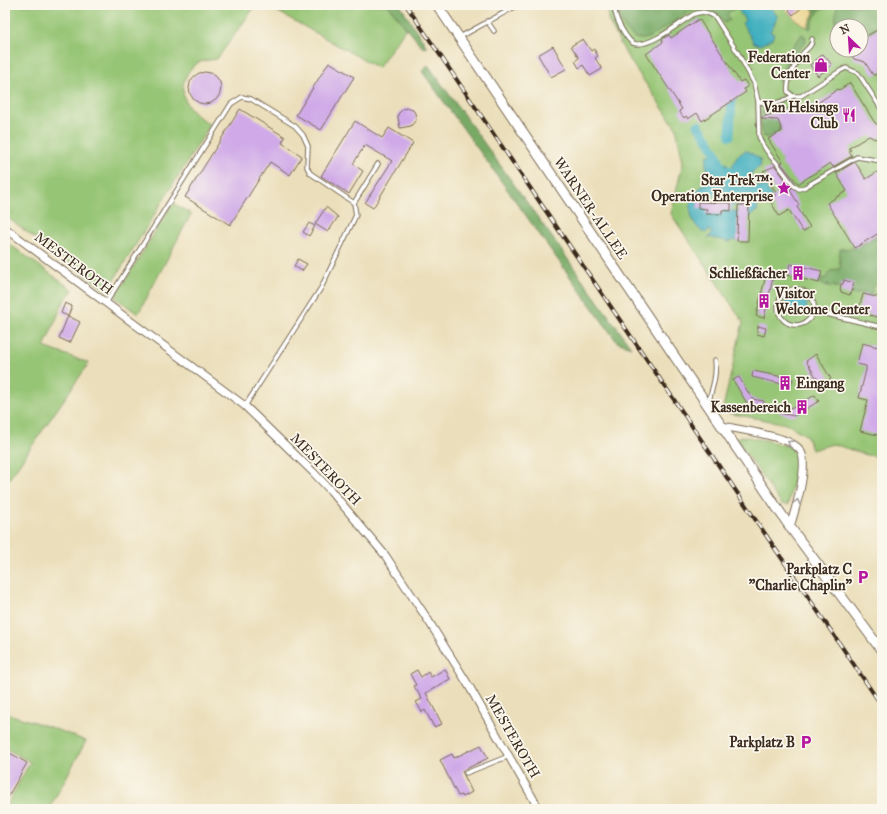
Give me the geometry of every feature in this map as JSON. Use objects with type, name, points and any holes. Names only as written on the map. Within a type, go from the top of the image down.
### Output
[{"type":"street","name":"WARNER-ALLEE","points":[[437,5],[790,527],[882,650]]},
{"type":"street","name":"MESTEROTH","points":[[5,228],[245,406],[313,472],[348,509],[385,555],[469,686],[539,809]]},
{"type":"street","points":[[722,426],[784,439],[794,444],[801,451],[803,460],[803,476],[790,527]]},
{"type":"lane","points":[[459,37],[518,5]]},
{"type":"lane","points":[[614,5],[617,21],[628,39],[634,44],[643,44],[652,41],[694,14],[702,12],[709,13],[717,21],[738,53],[754,83],[758,102],[759,136],[762,144],[794,186],[799,189],[858,157],[882,161]]},
{"type":"lane","points":[[487,21],[494,31]]},
{"type":"lane","points":[[793,96],[788,92],[787,85],[800,56],[810,46],[812,39]]},
{"type":"lane","points":[[758,102],[768,105],[784,101],[793,96],[801,96],[846,68],[858,73],[882,110]]},
{"type":"lane","points":[[106,303],[231,104],[242,97],[251,99],[295,126],[303,135],[308,146],[307,166],[310,172],[354,203]]},
{"type":"lane","points":[[245,406],[321,288],[356,215],[354,203],[378,164]]},
{"type":"lane","points":[[799,288],[805,290],[813,299],[815,305],[814,311],[812,317],[803,324],[787,323],[778,311],[779,299],[788,290],[799,288]]},
{"type":"lane","points":[[814,311],[877,326],[882,325]]},
{"type":"lane","points":[[708,404],[716,371],[715,360]]},
{"type":"lane","points":[[466,773],[509,756]]},
{"type":"green space","points":[[5,5],[256,5],[217,59],[206,60],[196,64],[187,74],[183,86],[183,92],[187,104],[195,114],[210,125],[107,291],[5,216]]},
{"type":"green space","points":[[266,5],[388,5],[406,28],[378,68]]},
{"type":"green space","points":[[388,5],[400,5],[427,47],[423,48]]},
{"type":"green space","points":[[608,5],[882,5],[882,457],[867,455],[833,444],[812,450],[807,436],[787,424],[722,412],[743,322],[671,214],[683,162],[676,128],[627,56],[608,20]]},
{"type":"green space","points":[[618,5],[637,5],[639,10],[653,12],[664,5],[731,5],[734,9],[727,14],[730,20],[724,23],[715,12],[708,8],[694,9],[650,37],[643,39],[631,35],[627,31],[623,25]]},
{"type":"green space","points":[[818,5],[832,5],[828,8],[822,8],[815,16],[810,29],[807,27],[814,13],[813,9],[817,10]]},
{"type":"green space","points":[[837,5],[882,6],[882,27],[869,35],[869,18],[836,18]]},
{"type":"green space","points":[[802,34],[806,37],[805,43],[795,54],[782,82],[778,81],[790,50]]},
{"type":"green space","points":[[428,65],[631,347],[617,342],[426,77],[422,71]]},
{"type":"green space","points":[[765,108],[765,113],[768,114],[768,119],[780,120],[782,126],[780,126],[781,129],[767,138],[766,136],[764,137],[761,131],[761,112]]},
{"type":"green space","points":[[173,203],[191,214],[138,314],[115,297]]},
{"type":"green space","points":[[878,235],[882,241],[882,281],[873,286],[871,296],[858,292],[857,295],[851,294],[853,283],[844,280],[840,288],[834,287],[835,285],[832,287],[828,286],[828,283],[827,286],[819,283],[821,277],[825,279],[830,271],[841,268],[839,259],[840,249],[855,248]]},
{"type":"green space","points":[[5,241],[73,290],[64,301],[44,347],[89,363],[5,485]]},
{"type":"green space","points":[[740,436],[765,440],[790,447],[798,459],[788,505],[781,504],[737,440]]},
{"type":"green space","points":[[5,713],[50,727],[86,741],[49,809],[5,809],[30,762],[5,748]]},
{"type":"sand","points":[[791,5],[807,5],[813,9],[814,13],[807,27],[795,19],[785,9]]},
{"type":"water","points":[[637,5],[664,5],[653,12],[645,14],[639,10]]},
{"type":"water","points":[[731,5],[769,5],[778,17],[770,32],[774,34],[772,39],[760,45],[754,43],[742,23],[745,20],[737,8],[734,9]]},
{"type":"water","points":[[745,151],[748,151],[760,159],[761,166],[752,172],[750,181],[754,186],[762,187],[765,185],[772,197],[758,206],[757,211],[748,217],[749,205],[731,205],[733,164],[737,156]]},
{"type":"water","points":[[713,153],[719,169],[717,181],[713,190],[704,193],[701,197],[698,203],[698,208],[703,218],[713,222],[722,220],[729,211],[743,211],[738,217],[737,241],[733,240],[730,242],[708,237],[712,234],[710,230],[705,233],[700,230],[692,218],[691,197],[707,181],[709,173],[706,166],[707,156]]},
{"type":"water","points":[[727,163],[724,199],[720,194],[721,190],[717,190],[722,180],[724,164]]},
{"type":"water","points":[[796,295],[804,298],[807,306],[804,314],[796,317],[788,314],[785,306],[788,298]]},
{"type":"building","points":[[795,5],[805,5],[793,15],[789,10]]},
{"type":"building","points":[[699,19],[740,82],[744,80],[748,86],[744,89],[746,92],[702,121],[697,113],[688,119],[686,116],[684,118],[679,111],[682,109],[646,54],[663,42],[662,39],[669,35],[671,38]]},
{"type":"building","points":[[882,27],[882,71],[875,75],[873,75],[865,62],[854,58],[869,58],[869,35]]},
{"type":"building","points":[[583,39],[591,51],[594,49],[598,56],[595,58],[602,69],[590,76],[583,65],[579,68],[575,61],[579,58],[571,46]]},
{"type":"building","points":[[553,46],[566,69],[551,77],[538,55]]},
{"type":"building","name":"Federation Center","points":[[823,54],[832,65],[818,76],[810,65]]},
{"type":"building","points":[[329,62],[354,77],[321,130],[296,115]]},
{"type":"building","points":[[205,72],[211,73],[218,79],[221,88],[220,94],[214,101],[205,104],[199,103],[192,97],[189,88],[190,82],[196,75]]},
{"type":"building","points":[[850,83],[875,123],[882,127],[882,136],[875,139],[869,136],[849,148],[852,156],[833,167],[830,163],[798,184],[781,163],[783,162],[768,139],[782,131],[778,120],[762,119],[762,117],[795,106],[796,108],[799,106],[799,108],[811,104],[812,107],[838,89],[839,90]]},
{"type":"building","points":[[407,108],[413,110],[416,120],[411,126],[400,128],[398,114],[403,109]]},
{"type":"building","points":[[240,109],[285,137],[282,143],[302,156],[290,175],[270,162],[230,225],[185,197]]},
{"type":"building","points":[[355,121],[382,138],[389,128],[413,143],[373,208],[365,203],[392,161],[365,145],[353,164],[363,171],[349,194],[321,176]]},
{"type":"building","points":[[855,162],[866,179],[882,169],[882,231],[855,248],[827,203],[847,191],[836,173]]},
{"type":"building","points":[[775,166],[792,188],[790,190],[799,205],[797,207],[810,227],[803,232],[789,210],[779,216],[769,199],[777,194],[763,171]]},
{"type":"building","points":[[698,202],[731,203],[731,211],[722,210],[722,214],[706,214],[707,209],[698,208]]},
{"type":"building","points":[[738,205],[749,205],[748,241],[737,241]]},
{"type":"building","points":[[326,207],[338,217],[328,232],[315,224]]},
{"type":"building","points":[[309,223],[315,226],[309,236],[303,232]]},
{"type":"building","points":[[298,259],[307,264],[302,271],[294,266]]},
{"type":"building","name":"Schließfächer","points":[[790,264],[822,271],[819,283],[787,275]]},
{"type":"building","name":"Visitor Welcome Center","points":[[774,273],[764,318],[756,316],[765,279]]},
{"type":"building","points":[[844,280],[854,283],[850,295],[841,292],[840,290],[841,284],[843,284]]},
{"type":"building","points":[[882,293],[882,314],[877,317],[862,313],[859,309],[863,294],[876,297]]},
{"type":"building","points":[[65,303],[72,306],[68,316],[61,313]]},
{"type":"building","points":[[68,316],[80,322],[70,343],[59,338]]},
{"type":"building","points":[[758,326],[766,328],[764,336],[757,334]]},
{"type":"building","points":[[862,343],[882,348],[882,436],[860,431],[868,400],[859,398],[866,370],[866,366],[857,364]]},
{"type":"building","points":[[816,354],[831,379],[821,385],[806,361]]},
{"type":"building","name":"Eingang","points":[[753,371],[793,379],[791,386],[752,377]]},
{"type":"building","name":"Kassenbereich","points":[[739,377],[752,399],[764,401],[763,408],[748,405],[733,380]]},
{"type":"building","name":"Kassenbereich","points":[[815,395],[819,401],[794,416],[779,413],[781,406],[793,408]]},
{"type":"building","points":[[445,669],[450,679],[426,693],[442,724],[434,727],[425,710],[422,712],[416,702],[422,699],[414,686],[416,685],[410,674],[417,670],[421,677],[428,672],[431,677]]},
{"type":"building","points":[[481,745],[488,758],[462,771],[472,792],[463,797],[462,795],[458,796],[440,760],[452,754],[454,758]]},
{"type":"building","points":[[5,750],[27,763],[5,802]]},
{"type":"waterway","points":[[730,136],[732,98]]},
{"type":"waterway","points":[[698,125],[714,149],[721,167],[721,176],[718,184],[702,202],[703,211],[709,217],[717,218],[725,214],[727,210],[729,196],[729,170]]},
{"type":"railway","points":[[406,5],[882,706]]},
{"type":"place","name":"Federation Center","points":[[821,65]]},
{"type":"place","name":"Van Helsings Club","points":[[849,115]]},
{"type":"place","name":"Star Trek™: Operation Enterprise","points":[[784,188]]},
{"type":"place","name":"Schließfächer","points":[[798,273]]},
{"type":"place","name":"Visitor Welcome Center","points":[[764,301]]},
{"type":"place","name":"Eingang","points":[[785,383]]},
{"type":"place","name":"Kassenbereich","points":[[802,407]]},
{"type":"place","name":"Parkplatz C \"Charlie Chaplin\"","points":[[863,577]]},
{"type":"place","name":"Parkplatz B","points":[[806,742]]}]
